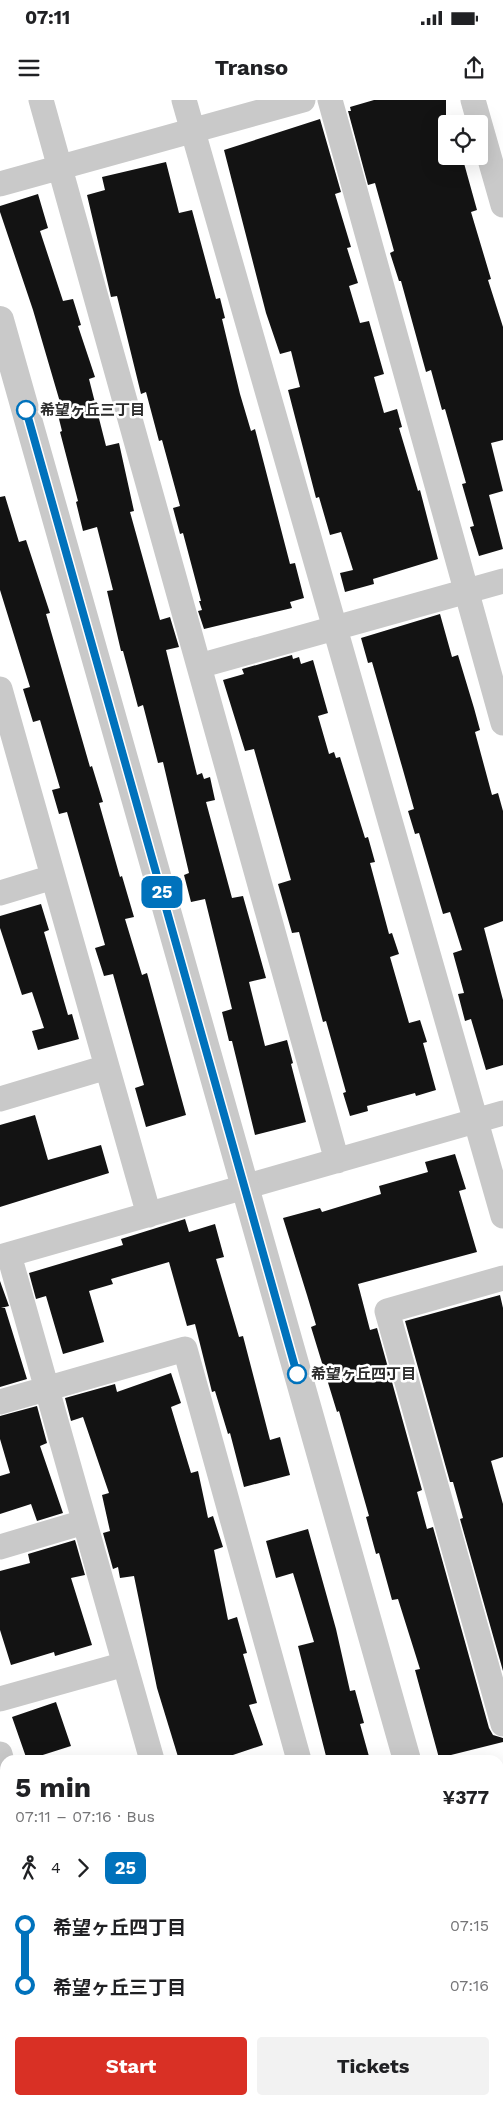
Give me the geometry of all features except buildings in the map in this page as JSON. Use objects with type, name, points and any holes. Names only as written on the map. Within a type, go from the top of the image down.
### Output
[{"type":"street","points":[[41,100],[337,1160]]},
{"type":"street","points":[[184,100],[503,1216]]},
{"type":"street","points":[[0,184],[303,100]]},
{"type":"street","points":[[330,100],[503,722]]},
{"type":"street","points":[[473,100],[503,205]]},
{"type":"street","points":[[0,320],[406,1755]]},
{"type":"street","points":[[199,666],[503,581]]},
{"type":"street","points":[[0,689],[149,1215]]},
{"type":"street","points":[[0,893],[53,877]]},
{"type":"street","points":[[0,1099],[107,1067]]},
{"type":"street","points":[[151,1755],[47,1389],[5,1256],[503,1112]]},
{"type":"street","points":[[503,1278],[387,1311],[503,1724]]},
{"type":"street","points":[[0,1402],[185,1349],[298,1755]]},
{"type":"street","points":[[0,1547],[84,1522]]},
{"type":"street","points":[[0,1699],[125,1664]]},
{"type":"bus line","name":"25","points":[[26,410],[297,1374]]},
{"type":"place","name":"希望ヶ丘三丁目","points":[[26,410]]},
{"type":"place","name":"希望ヶ丘四丁目","points":[[297,1374]]}]
